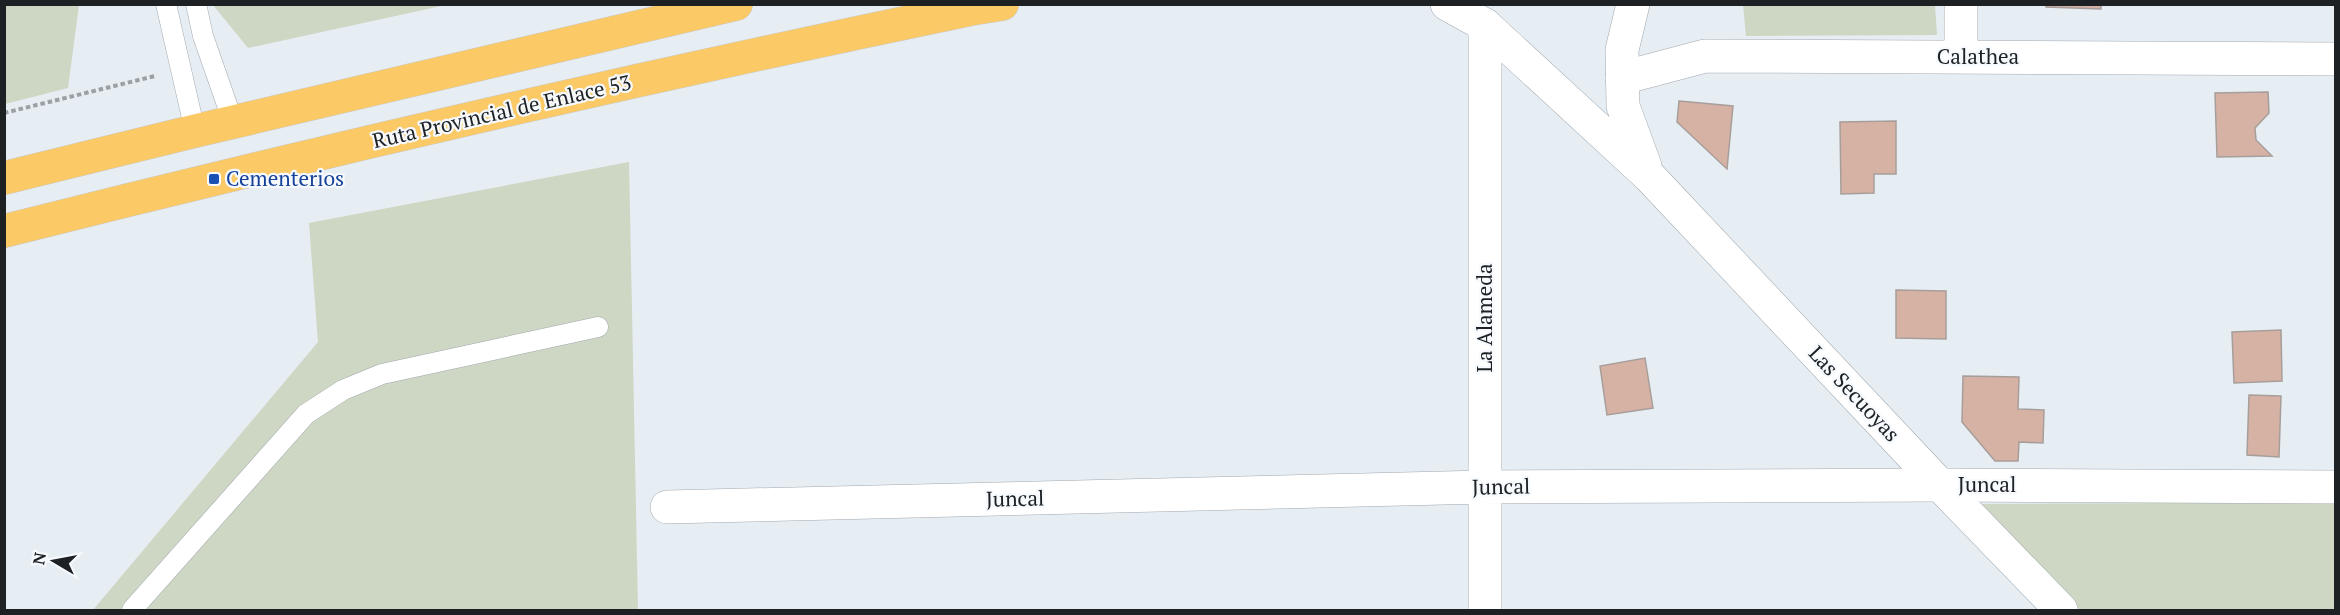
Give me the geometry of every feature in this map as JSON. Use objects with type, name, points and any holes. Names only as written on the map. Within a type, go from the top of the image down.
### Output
[{"type":"main road","points":[[4,178],[694,10],[736,4]]},
{"type":"main road","name":"Ruta Provincial de Enlace 53","points":[[4,231],[214,178],[733,58],[1002,4]]},
{"type":"street","name":"Las Secuoyas","points":[[1447,4],[1485,26],[1649,176],[2061,610]]},
{"type":"street","points":[[1633,4],[1622,50],[1623,106],[1649,176]]},
{"type":"street","points":[[1961,4],[1961,57]]},
{"type":"street","name":"La Alameda","points":[[1485,26],[1485,610]]},
{"type":"street","name":"Calathea","points":[[1622,78],[1705,57],[2336,59]]},
{"type":"street","name":"Juncal","points":[[667,507],[1484,487],[1940,485],[2336,487]]},
{"type":"lane","points":[[166,4],[195,131]]},
{"type":"lane","points":[[196,4],[203,36],[233,122]]},
{"type":"lane","points":[[132,610],[306,414],[343,390],[382,374],[598,327]]},
{"type":"path","points":[[4,113],[151,77]]},
{"type":"green space","points":[[4,5],[79,5],[68,88],[5,104]]},
{"type":"green space","points":[[213,5],[446,5],[248,48]]},
{"type":"green space","points":[[1743,5],[1935,5],[1937,35],[1746,36]]},
{"type":"green space","points":[[629,162],[638,610],[93,610],[318,342],[309,223]]},
{"type":"green space","points":[[2335,502],[2335,610],[2080,610],[1978,504]]},
{"type":"building","points":[[2046,4],[2101,4],[2101,9],[2046,7]]},
{"type":"building","points":[[2268,92],[2269,113],[2255,128],[2256,140],[2272,156],[2217,157],[2215,93]]},
{"type":"building","points":[[1679,101],[1733,106],[1727,169],[1677,122]]},
{"type":"building","points":[[1896,121],[1896,174],[1874,174],[1874,193],[1841,194],[1840,122]]},
{"type":"building","points":[[1896,290],[1946,291],[1946,339],[1896,338]]},
{"type":"building","points":[[2281,330],[2282,381],[2234,383],[2232,332]]},
{"type":"building","points":[[1645,358],[1653,408],[1607,415],[1600,366]]},
{"type":"building","points":[[1963,376],[2019,377],[2018,409],[2044,410],[2043,443],[2019,442],[2018,461],[1995,461],[1962,422]]},
{"type":"building","points":[[2249,395],[2281,396],[2279,457],[2247,455]]},
{"type":"place","name":"Cementerios","points":[[214,179]]}]
